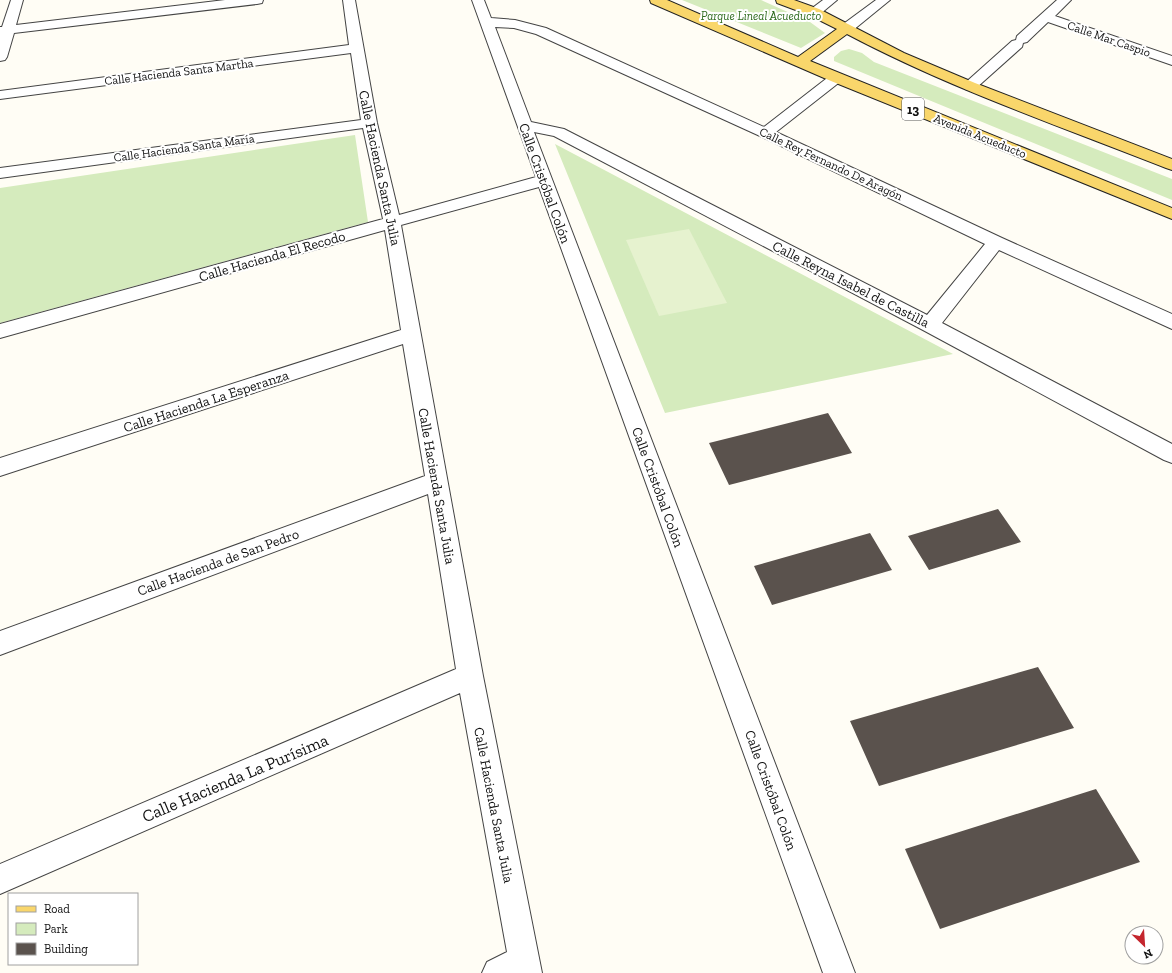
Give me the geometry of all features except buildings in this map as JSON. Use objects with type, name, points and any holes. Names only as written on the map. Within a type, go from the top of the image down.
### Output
[{"type":"main road","name":"Avenida Acueducto","points":[[656,0],[836,78],[1172,214]]},
{"type":"main road","points":[[782,0],[814,12],[900,56],[970,86],[1172,165]]},
{"type":"main road","points":[[800,62],[846,28]]},
{"type":"street","points":[[0,57],[4,31],[17,0]]},
{"type":"street","points":[[4,31],[257,0]]},
{"type":"street","name":"Calle Hacienda Santa Julia","points":[[349,0],[369,123],[392,222],[412,334],[470,676],[516,969]]},
{"type":"street","name":"Calle Cristóbal Colón","points":[[478,0],[839,973]]},
{"type":"street","points":[[814,12],[831,0]]},
{"type":"street","points":[[846,28],[884,0]]},
{"type":"street","points":[[970,86],[1065,0]]},
{"type":"street","name":"Calle Mar Caspio","points":[[1046,17],[1170,57]]},
{"type":"street","name":"Calle Rey Fernando De Aragón","points":[[485,22],[514,24],[541,31],[1172,322]]},
{"type":"street","name":"Calle Hacienda Santa Martha","points":[[0,95],[357,48]]},
{"type":"street","points":[[765,133],[836,78]]},
{"type":"street","name":"Calle Hacienda Santa María","points":[[0,173],[369,123]]},
{"type":"street","name":"Calle Reyna Isabel de Castilla","points":[[524,125],[559,132],[930,325],[1172,454]]},
{"type":"street","name":"Calle Hacienda El Recodo","points":[[0,331],[544,180]]},
{"type":"street","points":[[930,325],[996,242]]},
{"type":"street","name":"Calle Hacienda La Esperanza","points":[[0,467],[412,334]]},
{"type":"street","name":"Calle Hacienda de San Pedro","points":[[0,643],[436,481]]},
{"type":"street","name":"Calle Hacienda La Purísima","points":[[0,879],[470,676]]},
{"type":"green space","name":"Parque Lineal Acueducto","points":[[682,0],[761,0],[810,22],[825,33],[801,48]]},
{"type":"green space","name":"Parque Lineal Acueducto","points":[[849,49],[862,53],[874,62],[1172,179],[1172,200],[834,61],[834,57],[841,51]]},
{"type":"green space","points":[[355,135],[368,222],[0,323],[0,188]]},
{"type":"green space","points":[[555,144],[953,354],[665,413]]},
{"type":"green space","points":[[689,229],[727,303],[659,316],[626,240]]}]
